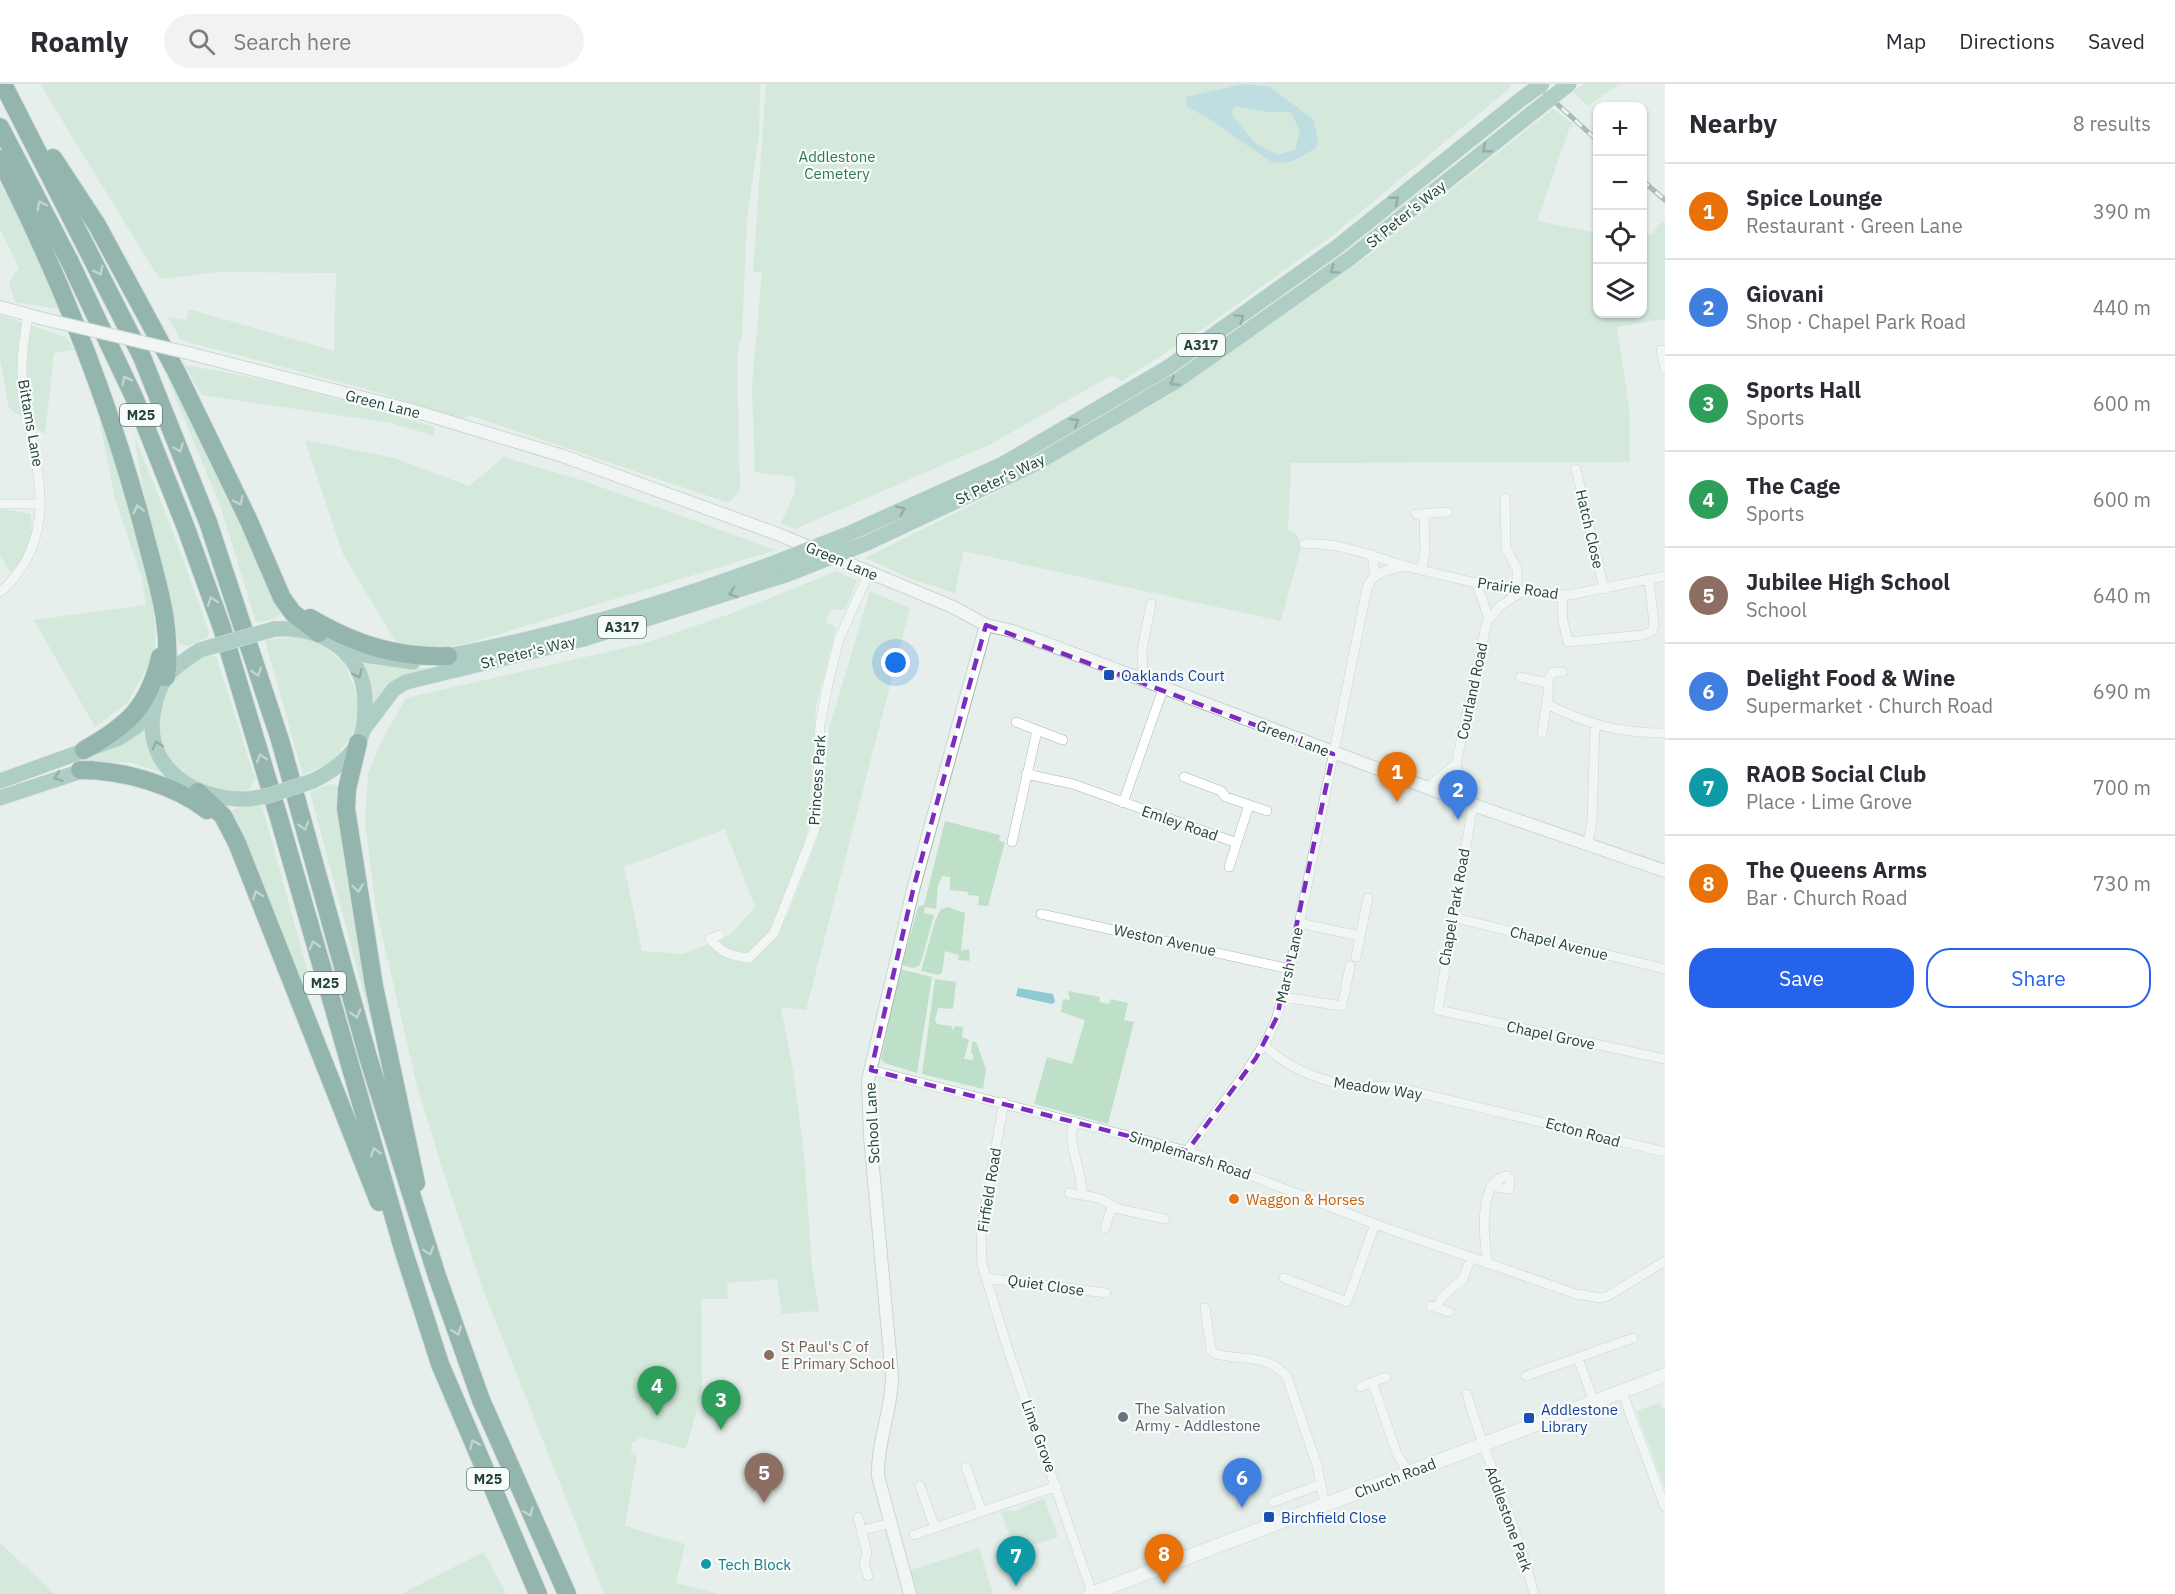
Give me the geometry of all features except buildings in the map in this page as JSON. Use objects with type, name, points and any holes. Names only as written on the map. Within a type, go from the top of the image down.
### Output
[{"type":"highway","name":"M25","points":[[3,84],[26,124],[142,357],[208,522],[279,740],[368,1057],[422,1226],[481,1400],[567,1594]]},
{"type":"highway","name":"M25","points":[[26,124],[52,157],[97,225],[190,398],[282,598],[293,613],[319,633]]},
{"type":"highway","name":"M25","points":[[0,127],[70,262],[129,387],[186,528],[222,628],[403,1249],[440,1364],[537,1594]]},
{"type":"highway","name":"M25","points":[[0,159],[50,266],[93,372],[135,496],[169,631],[166,677]]},
{"type":"highway","name":"M25","points":[[84,750],[129,721],[141,708],[156,675],[161,638],[153,566]]},
{"type":"highway","name":"M25","points":[[272,574],[283,590],[311,619],[345,637],[393,653],[418,657],[448,656]]},
{"type":"highway","name":"M25","points":[[361,736],[347,789],[346,809],[374,986],[415,1173],[422,1226]]},
{"type":"highway","name":"M25","points":[[80,770],[99,770],[131,776],[199,804],[223,827],[245,865]]},
{"type":"highway","name":"M25","points":[[195,791],[223,816],[245,865],[383,1212],[403,1249]]},
{"type":"main road","name":"St Peter's Way","points":[[361,736],[394,689],[406,682],[583,639],[785,567],[848,534],[1003,464],[1167,368],[1336,247],[1542,84]]},
{"type":"main road","name":"St Peter's Way","points":[[338,644],[365,655],[391,661],[418,662],[665,601],[867,543],[1035,464],[1178,380],[1349,260],[1569,84]]},
{"type":"main road","points":[[0,798],[80,770],[116,765],[195,791],[229,800],[267,796],[313,781],[334,770],[361,736],[366,701],[363,686],[350,659],[338,644],[319,633],[300,628],[274,629],[200,651],[183,661],[166,677],[155,702],[152,722],[154,740],[169,772],[195,791]]},
{"type":"main road","points":[[0,782],[129,733],[155,702]]},
{"type":"main road","name":"Church Road","points":[[1095,1593],[1665,1375]]},
{"type":"street","name":"Green Lane","points":[[0,307],[411,410],[563,456],[771,532],[953,607],[986,625],[1012,631],[1333,754],[1665,871]]},
{"type":"street","name":"Bittams Lane","points":[[0,592],[17,575],[36,539],[39,467],[22,380],[28,315]]},
{"type":"street","points":[[1661,350],[1665,369]]},
{"type":"street","name":"Hatch Close","points":[[1576,469],[1604,589]]},
{"type":"street","points":[[1489,619],[1500,606],[1520,590],[1517,569],[1506,548],[1505,502],[1516,506]]},
{"type":"street","points":[[0,504],[39,504]]},
{"type":"street","points":[[1422,569],[1425,552],[1420,513],[1448,512]]},
{"type":"street","name":"Prairie Road","points":[[1304,544],[1335,544],[1407,566],[1476,582],[1520,590],[1562,594],[1604,589],[1665,576]]},
{"type":"street","points":[[1333,754],[1367,588],[1375,577],[1372,554]]},
{"type":"street","name":"Prairie Road","points":[[1375,577],[1384,571],[1407,566]]},
{"type":"street","name":"Princess Park","points":[[720,935],[710,939],[718,949],[727,955],[749,958],[774,933],[788,901],[815,829],[820,724],[836,648],[869,573]]},
{"type":"street","points":[[1562,594],[1563,621],[1568,642],[1643,635],[1652,631],[1654,624],[1649,580]]},
{"type":"street","points":[[1476,582],[1489,619]]},
{"type":"street","points":[[1140,680],[1143,674],[1142,650],[1151,604]]},
{"type":"street","name":"Courland Road","points":[[1469,803],[1456,764],[1489,619]]},
{"type":"street","name":"School Lane","points":[[910,1594],[878,1476],[878,1464],[890,1408],[892,1376],[867,1094],[914,886],[986,625]]},
{"type":"street","points":[[1542,733],[1549,705],[1547,683],[1552,672],[1562,672]]},
{"type":"street","points":[[1520,677],[1547,683]]},
{"type":"street","name":"Emley Road","points":[[1123,803],[1163,689]]},
{"type":"street","points":[[1549,705],[1595,726],[1620,732],[1665,733]]},
{"type":"street","points":[[1016,722],[1063,740]]},
{"type":"street","points":[[1588,844],[1592,821],[1595,726]]},
{"type":"street","points":[[1012,842],[1037,731]]},
{"type":"street","name":"Marsh Lane","points":[[1187,1151],[1264,1045],[1277,1017],[1290,969],[1333,754]]},
{"type":"street","points":[[1428,788],[1456,764]]},
{"type":"street","name":"Emley Road","points":[[1026,774],[1073,784],[1237,843]]},
{"type":"street","points":[[1184,777],[1267,811]]},
{"type":"street","name":"Chapel Park Road","points":[[1438,1010],[1469,803]]},
{"type":"street","name":"Emley Road","points":[[1229,867],[1249,805]]},
{"type":"street","points":[[1356,957],[1368,898]]},
{"type":"street","name":"Weston Avenue","points":[[1041,914],[1290,969]]},
{"type":"street","name":"Chapel Avenue","points":[[1452,917],[1665,969]]},
{"type":"street","points":[[1299,923],[1360,936]]},
{"type":"street","points":[[1340,1018],[1350,966]]},
{"type":"street","points":[[1283,997],[1342,1006]]},
{"type":"street","name":"Chapel Grove","points":[[1438,1010],[1665,1059]]},
{"type":"street","name":"Meadow Way","points":[[1264,1045],[1290,1067],[1323,1080],[1360,1086],[1395,1087],[1501,1113]]},
{"type":"street","name":"Simplemarsh Road","points":[[871,1070],[1004,1102],[1187,1151],[1375,1224],[1576,1294],[1601,1298],[1616,1292],[1665,1261]]},
{"type":"street","name":"Firfield Road","points":[[986,1278],[981,1229],[1004,1102]]},
{"type":"street","name":"Ecton Road","points":[[1501,1113],[1515,1114],[1665,1152]]},
{"type":"street","points":[[1074,1121],[1071,1137],[1083,1181],[1082,1195]]},
{"type":"street","points":[[1488,1264],[1484,1226],[1491,1186]]},
{"type":"street","points":[[1069,1192],[1103,1200],[1112,1206],[1165,1219]]},
{"type":"street","points":[[1105,1228],[1112,1206]]},
{"type":"street","points":[[1284,1278],[1347,1302],[1375,1224]]},
{"type":"street","points":[[1449,1312],[1434,1307],[1463,1279],[1470,1258]]},
{"type":"street","name":"Quiet Close","points":[[986,1278],[1106,1292]]},
{"type":"street","name":"Lime Grove","points":[[986,1278],[1095,1593]]},
{"type":"street","points":[[1205,1308],[1211,1350],[1225,1357],[1241,1356],[1269,1362],[1287,1377],[1317,1465],[1324,1505]]},
{"type":"street","points":[[1526,1376],[1633,1338]]},
{"type":"street","points":[[1578,1358],[1594,1402]]},
{"type":"street","points":[[1360,1387],[1386,1377]]},
{"type":"street","points":[[1372,1384],[1398,1454],[1408,1472]]},
{"type":"street","points":[[1622,1392],[1665,1507]]},
{"type":"street","name":"Addlestone Park","points":[[1467,1394],[1482,1445],[1505,1504],[1534,1594]]},
{"type":"street","points":[[966,1467],[982,1512]]},
{"type":"street","points":[[1273,1502],[1319,1485]]},
{"type":"street","points":[[920,1486],[934,1528]]},
{"type":"street","points":[[914,1535],[1057,1486]]},
{"type":"street","points":[[858,1517],[867,1553],[864,1563],[868,1576]]},
{"type":"street","points":[[861,1531],[890,1523]]},
{"type":"highlighted area","points":[[986,625],[1333,754],[1277,1017],[1256,1058],[1187,1151],[871,1070],[914,886]]},
{"type":"green space","points":[[40,84],[760,84],[759,135],[747,217],[742,336],[738,349],[737,368],[740,490],[729,503],[469,415],[464,419],[366,389],[181,340],[168,317],[186,320],[189,309],[334,351],[336,273],[217,272],[162,279],[155,272]]},
{"type":"green space","name":"Addlestone Cemetery","points":[[766,84],[1509,84],[1511,87],[1334,234],[1210,324],[1122,381],[1112,375],[991,444],[795,529],[781,523],[795,492],[795,477],[755,472],[752,386],[762,273],[753,272]]},
{"type":"green space","points":[[1584,84],[1619,84],[1588,106],[1573,92]]},
{"type":"green space","points":[[1553,109],[1573,124],[1569,129],[1537,221],[1593,232],[1593,318],[1647,318],[1647,234],[1650,236],[1662,222],[1665,223],[1665,319],[1617,327],[1629,408],[1630,462],[1291,463],[1288,530],[1298,536],[1301,547],[1281,621],[963,551],[955,593],[914,580],[865,558],[1003,489],[1168,396],[1372,253]]},
{"type":"green space","points":[[0,183],[44,268],[60,309],[15,302],[9,282],[19,268],[0,229]]},
{"type":"green space","points":[[0,315],[66,337],[74,350],[54,353],[45,434],[9,408],[0,359]]},
{"type":"green space","points":[[160,360],[179,389],[278,603],[281,613],[274,619],[256,622],[221,508]]},
{"type":"green space","points":[[184,365],[279,384],[373,409],[435,427],[434,436],[391,423],[202,395]]},
{"type":"green space","points":[[100,423],[106,428],[141,543],[153,602],[155,632],[154,661],[150,663],[128,702],[95,727],[34,620],[146,605],[142,579],[115,499]]},
{"type":"green space","points":[[134,435],[171,527],[209,632],[208,637],[188,646],[179,644],[149,526]]},
{"type":"green space","points":[[305,440],[394,458],[469,486],[504,457],[584,481],[776,550],[466,644],[401,651],[343,554]]},
{"type":"green space","points":[[0,508],[30,514],[32,532],[30,547],[23,560],[10,572],[0,554]]},
{"type":"green space","points":[[837,571],[857,581],[845,610],[830,610],[826,622],[836,627],[816,707],[809,825],[784,924],[819,834],[829,729],[870,591],[910,608],[806,1010],[781,1007],[794,1076],[804,1155],[812,1267],[819,1311],[782,1314],[777,1279],[727,1283],[728,1299],[701,1299],[702,1390],[686,1449],[641,1437],[632,1443],[631,1454],[637,1456],[625,1526],[685,1544],[676,1583],[718,1594],[604,1594],[484,1292],[417,1086],[376,909],[365,821],[368,774],[383,738],[406,698],[642,644],[730,614]],"holes":[[[725,829],[755,907],[730,935],[683,954],[642,951],[624,867]]]},
{"type":"green space","points":[[297,637],[320,643],[344,663],[360,702],[354,732],[333,761],[303,775],[265,640]]},
{"type":"green space","points":[[205,655],[216,656],[255,779],[248,790],[222,791],[197,785],[183,777],[172,765],[164,750],[159,717],[168,686],[177,673]]},
{"type":"green space","points":[[359,659],[382,665],[426,668],[429,671],[373,710]]},
{"type":"green space","points":[[145,721],[163,773],[130,762],[83,762],[81,757]]},
{"type":"green space","points":[[330,784],[338,786],[339,791],[354,915],[378,1047],[310,792]]},
{"type":"green space","points":[[251,805],[262,806],[312,987],[292,974],[234,822],[232,812],[235,808]]},
{"type":"green space","points":[[945,821],[1000,835],[999,841],[1005,842],[988,906],[978,905],[979,896],[950,890],[950,877],[942,876],[938,886],[936,909],[925,907],[924,913],[934,915],[922,959],[919,966],[913,968],[902,965],[918,907],[924,905]]},
{"type":"green space","points":[[948,907],[965,913],[961,951],[969,949],[970,961],[958,960],[959,955],[945,951],[942,973],[938,975],[921,971],[935,921],[941,909]]},
{"type":"green space","points":[[900,969],[932,977],[917,1073],[881,1060]]},
{"type":"green space","points":[[935,979],[956,982],[953,1009],[938,1008],[935,1020],[937,1024],[951,1026],[953,1030],[955,1026],[963,1027],[962,1037],[969,1040],[964,1059],[973,1060],[972,1042],[976,1042],[986,1069],[983,1089],[922,1074]]},
{"type":"green space","points":[[1068,991],[1100,997],[1099,1002],[1109,1004],[1111,999],[1128,1003],[1124,1020],[1134,1022],[1108,1124],[1034,1104],[1047,1057],[1072,1064],[1085,1020],[1061,1012],[1063,999],[1070,1000]]},
{"type":"green space","points":[[1660,1403],[1662,1409],[1665,1409],[1665,1488],[1636,1411]]},
{"type":"green space","points":[[1044,1498],[1058,1537],[1015,1551],[1001,1512],[1008,1510],[1013,1512]]},
{"type":"green space","points":[[0,1543],[55,1594],[0,1594]]},
{"type":"green space","points":[[979,1548],[993,1594],[915,1594],[908,1571]]},
{"type":"green space","points":[[484,1552],[506,1594],[401,1594]]},
{"type":"water","points":[[1243,84],[1270,87],[1314,120],[1318,140],[1316,148],[1289,162],[1270,161],[1205,116],[1187,107],[1186,97]],"holes":[[[1235,106],[1268,112],[1291,112],[1300,132],[1295,150],[1277,155],[1255,143],[1231,114]]]},
{"type":"water","points":[[1018,988],[1053,994],[1055,1002],[1052,1004],[1016,996]]},
{"type":"railway","points":[[1535,84],[1593,136]]},
{"type":"railway","points":[[1647,184],[1665,200]]},
{"type":"place","name":"Oaklands Court","points":[[1109,675]]},
{"type":"place","name":"Spice Lounge","points":[[1397,802]]},
{"type":"place","name":"Giovani","points":[[1458,820]]},
{"type":"place","name":"Waggon & Horses","points":[[1234,1199]]},
{"type":"place","name":"St Paul's C of E Primary School","points":[[769,1355]]},
{"type":"place","name":"The Cage","points":[[657,1416]]},
{"type":"place","name":"The Salvation Army - Addlestone","points":[[1123,1417]]},
{"type":"place","name":"Addlestone Library","points":[[1529,1418]]},
{"type":"place","name":"Sports Hall","points":[[721,1430]]},
{"type":"place","name":"Jubilee High School","points":[[764,1503]]},
{"type":"place","name":"Delight Food & Wine","points":[[1242,1508]]},
{"type":"place","name":"Birchfield Close","points":[[1269,1517]]},
{"type":"place","name":"Tech Block","points":[[706,1564]]},
{"type":"place","name":"The Queens Arms","points":[[1164,1584]]},
{"type":"place","name":"RAOB Social Club","points":[[1016,1586]]}]
